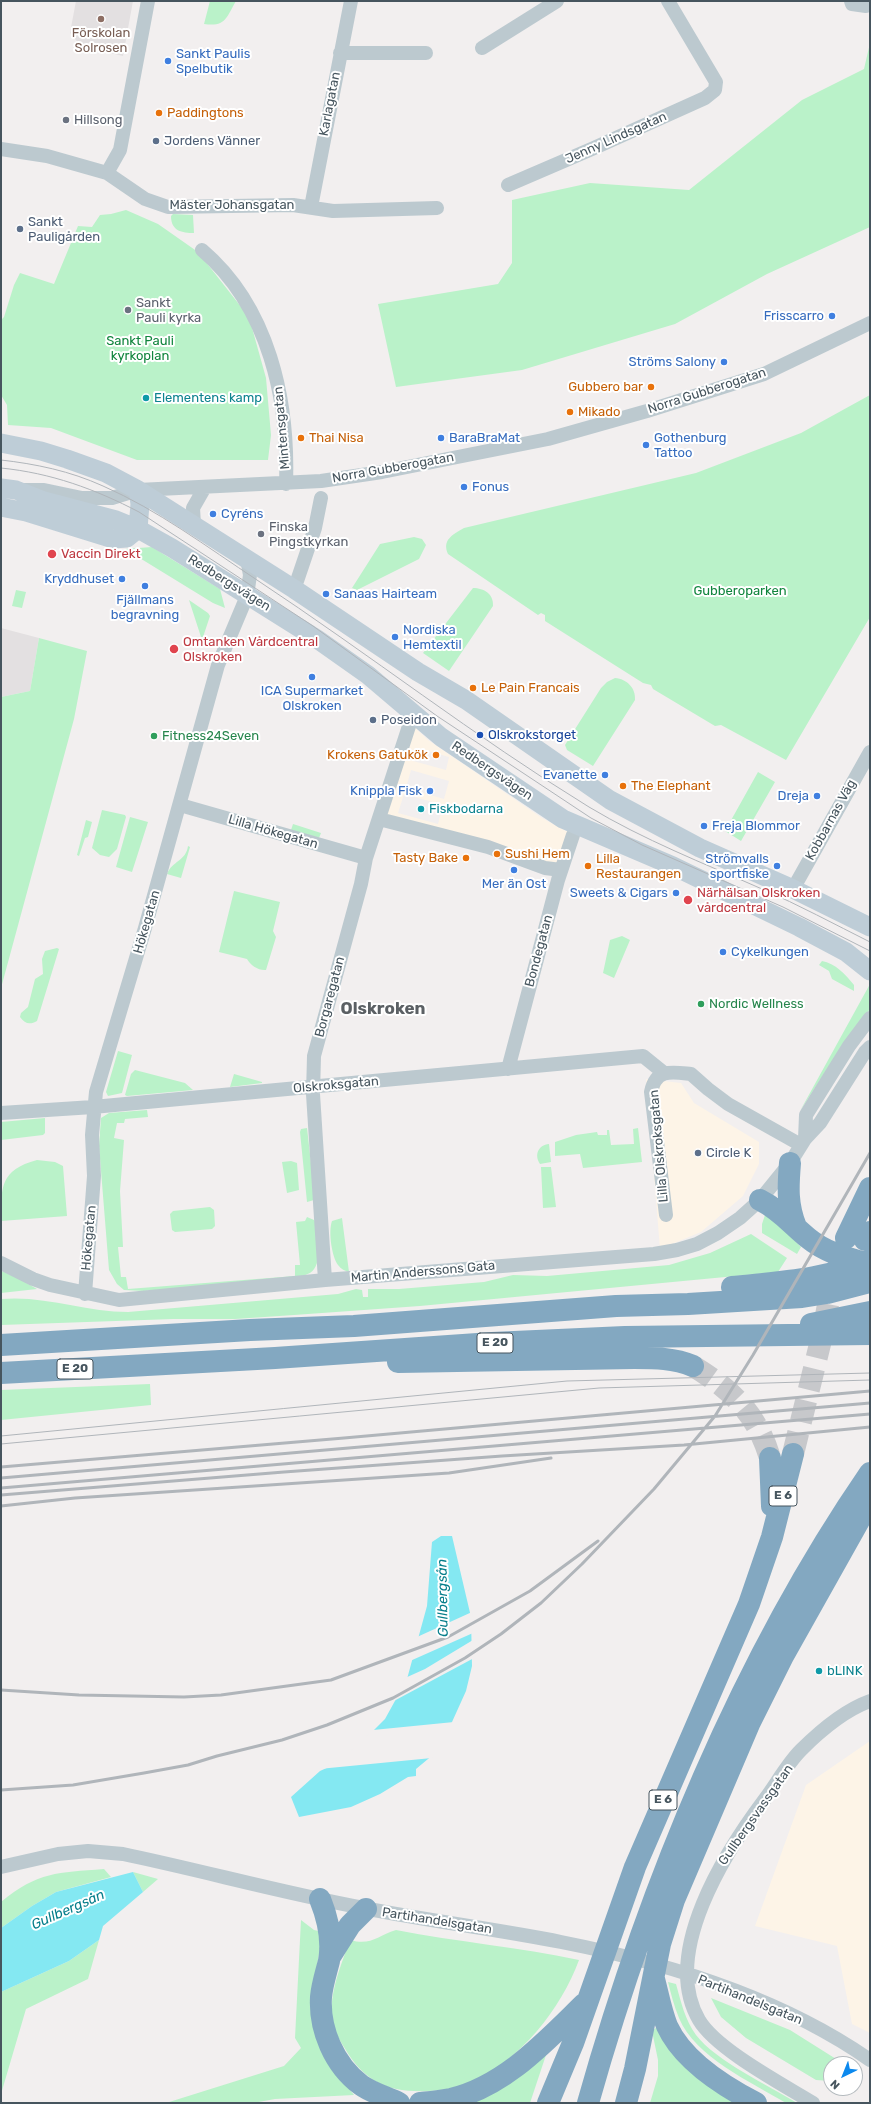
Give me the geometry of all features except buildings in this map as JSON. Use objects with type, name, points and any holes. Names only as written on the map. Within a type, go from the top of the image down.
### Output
[{"type":"highway","points":[[796,1227],[790,1211],[787,1192],[799,1149]]},
{"type":"highway","points":[[760,1200],[773,1207],[808,1238],[830,1252],[864,1252],[870,1188]]},
{"type":"highway","name":"E 20","points":[[1,1344],[250,1330],[354,1326],[616,1306],[688,1304],[802,1297],[827,1294],[864,1252]]},
{"type":"highway","name":"E 20","points":[[1,1373],[275,1358],[492,1343],[625,1337],[724,1335],[829,1321],[870,1312]]},
{"type":"highway","points":[[1,1330],[87,1329],[101,1339]]},
{"type":"highway","points":[[724,1335],[870,1334]]},
{"type":"highway","points":[[275,1358],[430,1363],[664,1358],[681,1361],[694,1366]]},
{"type":"highway","name":"E 6","points":[[563,2103],[572,2043],[634,1867],[736,1637],[772,1537],[793,1454]]},
{"type":"highway","points":[[770,1458],[772,1537]]},
{"type":"highway","name":"E 6","points":[[588,2103],[627,1979],[686,1818],[745,1689],[772,1637],[841,1516],[870,1473]]},
{"type":"highway","points":[[626,2103],[636,2069],[660,1944],[674,1900],[747,1730],[783,1656],[870,1501]]},
{"type":"highway","points":[[852,1532],[870,1510]]},
{"type":"highway","points":[[320,1899],[330,1929],[329,1958],[321,1997],[325,2032],[330,2046],[348,2072],[361,2085],[399,2103]]},
{"type":"highway","points":[[329,1958],[350,1925],[366,1909]]},
{"type":"highway","points":[[653,1976],[667,2026],[678,2044],[710,2074],[756,2103]]},
{"type":"highway","points":[[420,2103],[451,2099],[476,2090],[497,2079],[527,2057],[587,2001]]},
{"type":"highway","points":[[548,2103],[572,2043]]},
{"type":"street","points":[[107,173],[120,150],[148,1]]},
{"type":"street","name":"Karlagatan","points":[[311,207],[351,1]]},
{"type":"street","points":[[482,48],[557,1]]},
{"type":"street","name":"Jenny Lindsgatan","points":[[508,185],[705,98],[715,90],[716,82],[668,1]]},
{"type":"street","points":[[851,2],[866,6],[870,4]]},
{"type":"street","points":[[340,53],[426,53]]},
{"type":"street","name":"Mäster Johansgatan","points":[[1,149],[47,156],[107,173],[145,199],[168,207],[293,205],[333,211],[437,208]]},
{"type":"street","name":"Mintensgatan","points":[[202,250],[232,281],[242,296],[268,350],[275,371],[284,416],[286,484]]},
{"type":"street","name":"Norra Gubberogatan","points":[[9,489],[44,490],[89,498],[112,498],[138,490],[286,484],[321,481],[382,472],[548,439],[647,412],[764,374],[870,323]]},
{"type":"street","points":[[1,443],[41,451],[67,459],[106,473],[138,490],[247,558],[418,672],[466,700],[610,800],[700,848],[793,889],[870,927]]},
{"type":"street","points":[[194,525],[193,508],[205,487]]},
{"type":"street","name":"Redbergsvägen","points":[[9,489],[44,501],[116,520],[138,529],[172,548],[342,656],[382,687],[441,737],[564,819],[672,866],[799,927],[846,952],[870,972]]},
{"type":"street","points":[[1,507],[26,512],[113,539],[127,538],[138,529],[140,497],[138,490]]},
{"type":"street","points":[[297,581],[315,528],[321,498]]},
{"type":"street","name":"Hökegatan","points":[[85,1294],[94,1176],[92,1135],[93,1107],[96,1092],[180,805],[218,665],[248,596],[250,579],[247,558]]},
{"type":"street","name":"Borgaregatan","points":[[325,1280],[313,1088],[314,1056],[361,884],[366,858],[410,724]]},
{"type":"street","name":"Kobbarnas Väg","points":[[793,889],[870,752]]},
{"type":"street","name":"Lilla Hökegatan","points":[[180,805],[366,858]]},
{"type":"street","points":[[379,819],[488,847],[545,868],[559,875]]},
{"type":"street","name":"Bondegatan","points":[[508,1069],[559,875],[573,835]]},
{"type":"street","points":[[799,1149],[806,1115],[849,1046],[870,1018]]},
{"type":"street","name":"Martin Anderssons Gata","points":[[1,1263],[38,1281],[85,1294],[119,1300],[325,1280],[654,1254],[678,1250],[697,1244],[718,1233],[760,1200],[820,1123],[865,1052],[870,1047]]},
{"type":"street","name":"Olskroksgatan","points":[[1,1113],[93,1107],[313,1088],[643,1056],[664,1073]]},
{"type":"street","name":"Lilla Olskroksgatan","points":[[666,1215],[652,1092],[656,1080],[664,1073],[691,1074],[728,1104],[799,1149]]},
{"type":"street","name":"Gullbergsvassgatan","points":[[813,2103],[739,2057],[719,2043],[706,2031],[698,2019],[692,2005],[687,1968],[702,1904],[719,1868],[744,1828],[800,1750],[843,1716],[870,1701]]},
{"type":"street","name":"Partihandelsgatan","points":[[1,1867],[58,1854],[88,1851],[123,1854],[366,1909],[560,1941],[637,1959],[736,1991],[779,2009],[824,2032],[870,2060]]},
{"type":"shaded area","name":"Förskolan Solrosen","points":[[76,1],[133,1],[123,56],[81,46],[70,33]]},
{"type":"shaded area","points":[[1,628],[39,638],[30,691],[1,697]]},
{"type":"shaded area","name":"Olskrokstorget","points":[[410,723],[428,740],[542,818],[573,835],[561,870],[379,819]],"holes":[[[417,748],[449,757],[446,770],[413,761]],[[411,770],[449,781],[444,799],[406,788]],[[404,794],[443,805],[438,824],[398,813]]]},
{"type":"shaded area","points":[[646,1079],[681,1083],[694,1103],[759,1142],[759,1164],[743,1196],[701,1232],[660,1249]]},
{"type":"shaded area","points":[[870,1741],[870,2033],[852,2024],[837,1946],[755,1926],[806,1785]]},
{"type":"green space","points":[[210,1],[236,1],[227,17],[221,23],[211,25],[204,24]]},
{"type":"green space","points":[[870,43],[870,227],[767,274],[675,324],[522,370],[396,387],[378,304],[498,284],[512,263],[512,200],[590,183],[689,190],[802,100],[864,69]]},
{"type":"green space","name":"Sankt Pauli kyrkoplan","points":[[126,210],[158,224],[198,252],[249,317],[266,378],[271,435],[268,460],[137,460],[51,428],[8,425],[7,405],[1,395],[1,320],[4,317],[14,285],[20,273],[54,284],[78,226],[92,227],[100,215]]},
{"type":"green space","points":[[173,214],[193,215],[194,233],[181,232],[175,228],[171,221],[171,216]]},
{"type":"green space","name":"Gubberoparken","points":[[870,395],[870,617],[786,760],[721,725],[715,726],[653,689],[651,685],[643,683],[545,621],[545,615],[541,613],[538,615],[448,554],[446,549],[449,538],[464,528],[696,473],[801,433]]},
{"type":"green space","points":[[414,537],[422,539],[426,545],[419,559],[357,590],[352,588],[380,544]]},
{"type":"green space","points":[[152,547],[220,589],[225,608],[213,603],[125,549]]},
{"type":"green space","points":[[473,588],[488,592],[492,598],[493,606],[449,671],[423,653]]},
{"type":"green space","points":[[16,590],[26,592],[22,608],[12,606]]},
{"type":"green space","points":[[189,600],[210,616],[203,637],[201,637]]},
{"type":"green space","points":[[39,638],[87,651],[74,719],[1,988],[1,697],[30,691]]},
{"type":"green space","points":[[615,678],[623,680],[630,685],[634,692],[635,700],[593,766],[567,750],[565,745],[601,688],[607,682]]},
{"type":"green space","points":[[758,772],[775,782],[741,841],[725,831]]},
{"type":"green space","points":[[102,810],[125,815],[126,817],[117,849],[109,857],[100,855],[92,848]]},
{"type":"green space","points":[[130,817],[148,822],[132,872],[116,867]]},
{"type":"green space","points":[[86,820],[92,822],[88,837],[85,838],[79,856],[77,855]]},
{"type":"green space","points":[[293,824],[321,833],[319,838],[291,830]]},
{"type":"green space","points":[[188,846],[190,847],[181,878],[167,874],[172,866],[185,855]]},
{"type":"green space","points":[[234,891],[280,902],[273,931],[276,937],[266,970],[260,970],[247,959],[219,952]]},
{"type":"green space","points":[[622,936],[630,940],[614,978],[603,973],[610,940]]},
{"type":"green space","points":[[57,948],[59,949],[37,1021],[32,1023],[26,1022],[20,1017],[21,1013],[28,1007],[35,979],[43,974],[42,959],[45,951]]},
{"type":"green space","points":[[822,961],[831,964],[844,974],[854,985],[854,991],[832,979],[829,971],[819,965]]},
{"type":"green space","points":[[870,984],[870,1009],[848,1037],[800,1111]]},
{"type":"green space","points":[[118,1051],[132,1055],[122,1093],[108,1096],[106,1092]]},
{"type":"green space","points":[[135,1070],[185,1083],[193,1090],[127,1096],[125,1095],[131,1074]]},
{"type":"green space","points":[[234,1074],[262,1082],[262,1083],[230,1087]]},
{"type":"green space","points":[[147,1110],[148,1117],[125,1119],[124,1123],[117,1123],[114,1138],[124,1140],[120,1191],[123,1247],[118,1247],[121,1277],[126,1277],[128,1289],[295,1276],[295,1265],[300,1265],[296,1222],[305,1221],[307,1217],[314,1220],[318,1233],[318,1260],[312,1271],[308,1274],[293,1278],[144,1291],[124,1290],[117,1284],[109,1270],[99,1146],[101,1118],[109,1113]]},
{"type":"green space","points":[[45,1118],[45,1133],[43,1135],[1,1140],[1,1122]]},
{"type":"green space","points":[[307,1128],[315,1198],[314,1200],[307,1202],[300,1132],[301,1129]]},
{"type":"green space","points":[[638,1128],[642,1162],[583,1168],[580,1154],[555,1156],[555,1142],[576,1135],[597,1132],[598,1135],[607,1135],[607,1130],[609,1130],[611,1145],[634,1144],[633,1129]]},
{"type":"green space","points":[[549,1144],[551,1162],[540,1164],[537,1157],[538,1151],[542,1146]]},
{"type":"green space","points":[[37,1160],[55,1162],[63,1166],[67,1216],[1,1221],[1,1199],[5,1182],[9,1175],[25,1164]]},
{"type":"green space","points":[[291,1161],[297,1163],[299,1190],[287,1193],[282,1162]]},
{"type":"green space","points":[[541,1167],[551,1167],[556,1207],[543,1208]]},
{"type":"green space","points":[[210,1207],[214,1210],[215,1226],[212,1229],[175,1232],[172,1230],[170,1214],[173,1211]]},
{"type":"green space","points":[[765,1215],[770,1216],[801,1247],[797,1254],[762,1233],[762,1224]]},
{"type":"green space","points":[[342,1218],[349,1272],[343,1270],[338,1265],[331,1244],[330,1231],[332,1221]]},
{"type":"green space","points":[[751,1234],[787,1258],[778,1272],[420,1306],[294,1315],[235,1319],[173,1319],[1,1325],[1,1299],[33,1299],[96,1309],[128,1312],[338,1294],[356,1289],[362,1290],[363,1297],[368,1297],[368,1289],[399,1289],[484,1282],[513,1275],[547,1276],[669,1265],[710,1253]]},
{"type":"green space","points":[[1,1271],[11,1274],[37,1289],[1,1293]]},
{"type":"green space","points":[[150,1384],[151,1405],[1,1420],[1,1390]]},
{"type":"green space","points":[[104,1869],[111,1877],[56,1892],[32,1906],[1,1928],[1,1902],[27,1884],[49,1875],[73,1871]]},
{"type":"green space","points":[[133,1872],[158,1879],[143,1892]]},
{"type":"green space","points":[[301,1920],[314,1930],[323,1932],[313,1987],[331,2065],[354,2095],[275,2099],[253,2103],[166,2103],[284,2066],[301,2048],[295,2038]]},
{"type":"green space","points":[[396,1930],[579,1960],[561,1997],[550,2015],[537,2032],[506,2061],[489,2073],[461,2086],[430,2091],[402,2090],[380,2083],[361,2069],[352,2059],[336,2034],[332,2020],[332,2000],[336,1979],[350,1940],[363,1942],[374,1940]]},
{"type":"green space","points":[[99,1940],[88,1979],[26,2009],[1,2094],[1,1992],[69,1961]]},
{"type":"green space","points":[[668,1982],[676,1984],[689,2023],[696,2035],[705,2045],[743,2072],[797,2103],[786,2103],[741,2077],[725,2067],[698,2045],[687,2032],[679,2018]]},
{"type":"green space","points":[[711,1998],[790,2030],[831,2056],[823,2056],[823,2080],[816,2080],[746,2038],[721,2017]]},
{"type":"green space","points":[[657,2027],[737,2103],[650,2103],[658,2076],[658,2060],[652,2031]]},
{"type":"green space","points":[[547,2052],[530,2103],[467,2103]]},
{"type":"water","name":"Gullbergsån","points":[[441,1536],[452,1536],[471,1617],[472,1666],[466,1691],[452,1722],[434,1754],[416,1769],[416,1776],[408,1777],[380,1794],[351,1807],[299,1817],[291,1797],[320,1771],[344,1760],[385,1719],[407,1679],[427,1606],[432,1542]]},
{"type":"water","name":"Gullbergsån","points":[[133,1872],[143,1892],[103,1926],[99,1940],[69,1961],[1,1992],[1,1928],[32,1906],[56,1892]]},
{"type":"pier","points":[[472,1612],[473,1633],[410,1661],[417,1637]]},
{"type":"pier","points":[[473,1640],[474,1658],[392,1702],[405,1678],[425,1669]]},
{"type":"pier","points":[[454,1722],[436,1755],[432,1758],[319,1769],[343,1758],[373,1730]]},
{"type":"tunnel","points":[[793,1454],[822,1336],[834,1274]]},
{"type":"tunnel","points":[[693,1366],[720,1384],[741,1404],[758,1428],[765,1442],[770,1458]]},
{"type":"tram line","points":[[1,460],[40,466],[78,476],[103,486],[143,506],[182,530],[299,608],[463,724],[589,807],[652,841],[776,895],[870,942]]},
{"type":"tram line","points":[[1,468],[19,470],[72,483],[106,496],[139,512],[313,626],[437,716],[591,818],[642,845],[783,907],[870,951]]},
{"type":"tram line","points":[[1,1436],[567,1381],[870,1373]]},
{"type":"tram line","points":[[1,1444],[599,1388],[870,1380]]},
{"type":"railway","points":[[1,1790],[73,1785],[144,1773],[188,1765],[217,1756],[282,1740],[327,1725],[393,1698],[465,1658],[501,1634],[541,1603],[582,1564],[654,1489],[715,1416],[753,1355],[870,1153]]},
{"type":"railway","points":[[1,1467],[870,1391]]},
{"type":"railway","points":[[1,1478],[870,1403]]},
{"type":"railway","points":[[1,1488],[870,1414]]},
{"type":"railway","points":[[1,1495],[502,1456],[684,1445],[870,1427]]},
{"type":"railway","points":[[1,1506],[75,1498],[449,1473],[551,1458]]},
{"type":"railway","points":[[1,1690],[79,1695],[184,1697],[221,1695],[331,1680],[448,1637],[530,1591],[598,1541]]},
{"type":"place","name":"Förskolan Solrosen","points":[[101,19]]},
{"type":"place","name":"Sankt Paulis Spelbutik","points":[[168,61]]},
{"type":"place","name":"Paddingtons","points":[[159,113]]},
{"type":"place","name":"Hillsong","points":[[66,120]]},
{"type":"place","name":"Jordens Vänner","points":[[156,141]]},
{"type":"place","name":"Sankt Pauligården","points":[[20,229]]},
{"type":"place","name":"Sankt Pauli kyrka","points":[[128,310]]},
{"type":"place","name":"Frisscarro","points":[[832,316]]},
{"type":"place","name":"Ströms Salony","points":[[724,362]]},
{"type":"place","name":"Gubbero bar","points":[[651,387]]},
{"type":"place","name":"Elementens kamp","points":[[146,398]]},
{"type":"place","name":"Mikado","points":[[570,412]]},
{"type":"place","name":"Thai Nisa","points":[[301,438]]},
{"type":"place","name":"BaraBraMat","points":[[441,438]]},
{"type":"place","name":"Gothenburg Tattoo","points":[[646,445]]},
{"type":"place","name":"Fonus","points":[[464,487]]},
{"type":"place","name":"Cyréns","points":[[213,514]]},
{"type":"place","name":"Finska Pingstkyrkan","points":[[261,534]]},
{"type":"place","name":"Vaccin Direkt","points":[[52,554]]},
{"type":"place","name":"Kryddhuset","points":[[122,579]]},
{"type":"place","name":"Fjällmans begravning","points":[[145,586]]},
{"type":"place","name":"Sanaas Hairteam","points":[[326,594]]},
{"type":"place","name":"Nordiska Hemtextil","points":[[395,637]]},
{"type":"place","name":"Omtanken Vårdcentral Olskroken","points":[[174,649]]},
{"type":"place","name":"ICA Supermarket Olskroken","points":[[312,677]]},
{"type":"place","name":"Le Pain Francais","points":[[473,688]]},
{"type":"place","name":"Poseidon","points":[[373,720]]},
{"type":"place","name":"Olskrokstorget","points":[[480,735]]},
{"type":"place","name":"Fitness24Seven","points":[[154,736]]},
{"type":"place","name":"Krokens Gatukök","points":[[436,755]]},
{"type":"place","name":"Evanette","points":[[605,775]]},
{"type":"place","name":"The Elephant","points":[[623,786]]},
{"type":"place","name":"Knippla Fisk","points":[[430,791]]},
{"type":"place","name":"Dreja","points":[[817,796]]},
{"type":"place","name":"Fiskbodarna","points":[[421,809]]},
{"type":"place","name":"Freja Blommor","points":[[704,826]]},
{"type":"place","name":"Sushi Hem","points":[[497,854]]},
{"type":"place","name":"Tasty Bake","points":[[466,858]]},
{"type":"place","name":"Lilla Restaurangen","points":[[588,866]]},
{"type":"place","name":"Strömvalls sportfiske","points":[[777,866]]},
{"type":"place","name":"Mer än Ost","points":[[514,870]]},
{"type":"place","name":"Sweets & Cigars","points":[[676,893]]},
{"type":"place","name":"Närhälsan Olskroken vårdcentral","points":[[688,900]]},
{"type":"place","name":"Cykelkungen","points":[[723,952]]},
{"type":"place","name":"Nordic Wellness","points":[[701,1004]]},
{"type":"place","name":"Circle K","points":[[698,1153]]},
{"type":"place","name":"bLINK","points":[[819,1671]]},
{"type":"district","name":"Olskroken","points":[[383,1009]]}]
